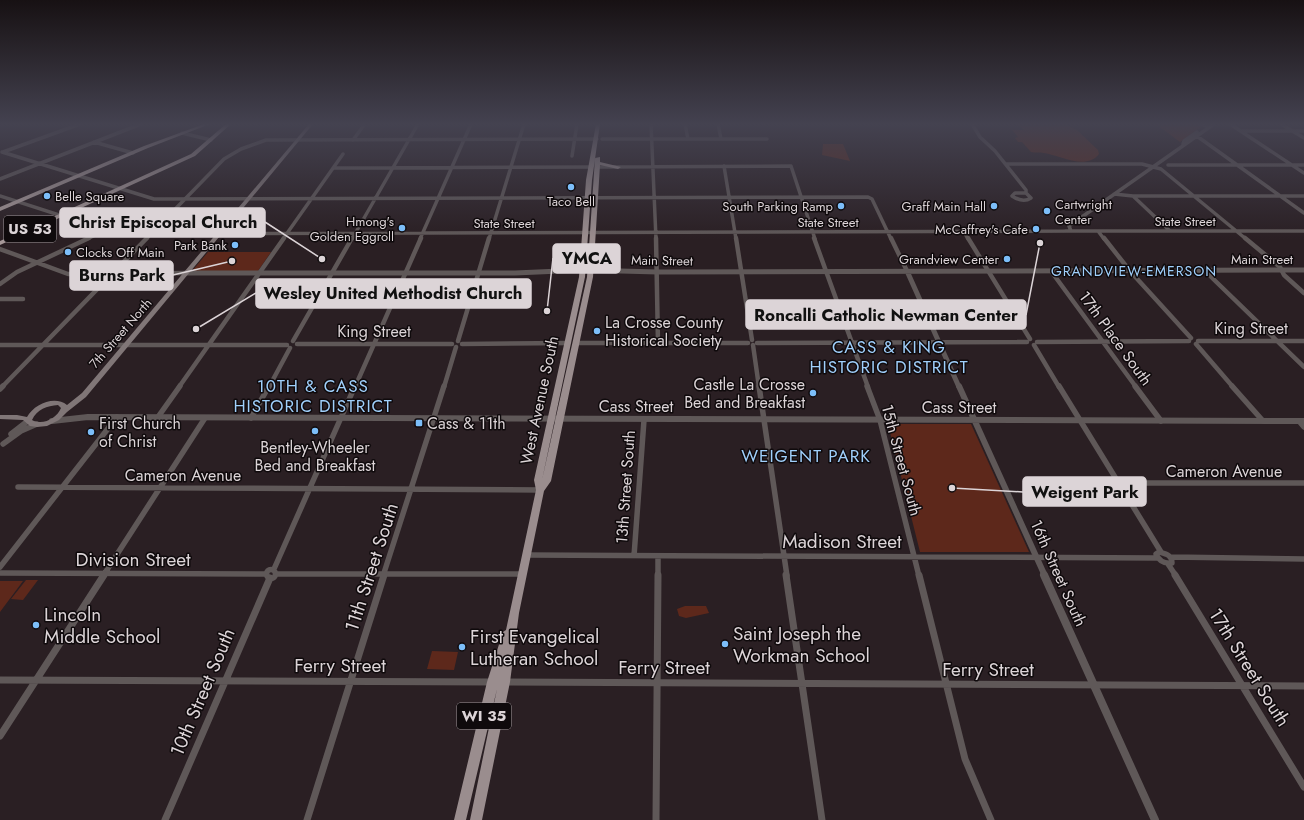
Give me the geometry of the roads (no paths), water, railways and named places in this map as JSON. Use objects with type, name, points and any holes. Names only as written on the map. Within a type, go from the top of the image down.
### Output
[{"type":"highway","name":"US 53","points":[[0,208],[110,162]]},
{"type":"highway","name":"US 53","points":[[0,243],[178,162]]},
{"type":"main road","name":"7th Street North","points":[[52,421],[81,398],[280,162]]},
{"type":"main road","name":"WI 35","points":[[586,272],[596,162]]},
{"type":"main road","points":[[595,166],[618,167]]},
{"type":"main road","name":"West Avenue South","points":[[540,490],[547,481],[560,419],[572,343],[586,272]]},
{"type":"main road","name":"West Avenue South","points":[[476,820],[499,682],[540,490],[538,480],[550,419],[572,343]]},
{"type":"main road","name":"7th Street North","points":[[37,409],[50,404],[70,401],[86,392]]},
{"type":"main road","points":[[60,403],[64,406],[64,410]]},
{"type":"main road","points":[[0,417],[37,409]]},
{"type":"main road","points":[[29,420],[31,415],[37,409]]},
{"type":"main road","points":[[0,417],[29,420],[32,423],[37,424],[52,421]]},
{"type":"main road","name":"West Avenue South","points":[[460,820],[499,682]]},
{"type":"street","points":[[33,162],[150,198],[870,198],[907,271]]},
{"type":"street","points":[[0,179],[43,162]]},
{"type":"street","points":[[0,389],[221,162]]},
{"type":"street","points":[[158,417],[338,162]]},
{"type":"street","points":[[0,345],[288,346],[295,343],[332,273],[396,162]]},
{"type":"street","points":[[275,572],[341,418],[454,162]]},
{"type":"street","name":"11th Street South","points":[[307,820],[434,419],[513,162]]},
{"type":"street","points":[[652,162],[658,272],[658,343]]},
{"type":"street","points":[[1069,231],[1069,226],[1158,162]]},
{"type":"street","points":[[1234,162],[1304,213]]},
{"type":"street","points":[[1288,162],[1304,173]]},
{"type":"street","points":[[1006,164],[1142,164],[1161,169],[1280,267],[1284,275],[1304,293]]},
{"type":"street","points":[[1006,164],[1031,199],[1018,199],[1012,196],[1015,193],[1026,193]]},
{"type":"street","points":[[1168,165],[1304,165]]},
{"type":"street","points":[[334,168],[595,166]]},
{"type":"street","points":[[618,167],[724,166],[736,233],[822,820]]},
{"type":"street","name":"15th Street South","points":[[724,166],[791,166],[825,271],[880,420],[965,759],[990,820]]},
{"type":"street","points":[[1114,194],[1133,196],[1304,196]]},
{"type":"street","name":"State Street","points":[[0,196],[115,234],[150,235],[1304,231]]},
{"type":"street","points":[[1133,196],[1170,231]]},
{"type":"street","points":[[0,284],[11,275],[104,231]]},
{"type":"street","points":[[1098,231],[1190,340]]},
{"type":"street","points":[[964,232],[1029,340],[1036,343],[1190,340],[1197,343],[1263,421]]},
{"type":"street","points":[[0,249],[68,274],[479,273]]},
{"type":"street","points":[[1204,270],[1304,367]]},
{"type":"street","name":"Main Street","points":[[479,273],[1304,270]]},
{"type":"street","name":"16th Street South","points":[[907,271],[1155,820]]},
{"type":"street","name":"17th Place South","points":[[1051,271],[1161,421]]},
{"type":"street","points":[[0,299],[23,299]]},
{"type":"street","name":"King Street","points":[[295,343],[752,343],[1029,340]]},
{"type":"street","name":"King Street","points":[[1197,343],[1304,340]]},
{"type":"street","points":[[1036,343],[1119,484],[1161,552],[1170,561]]},
{"type":"street","points":[[251,418],[288,346]]},
{"type":"street","name":"Cass Street","points":[[64,410],[72,415],[87,417]]},
{"type":"street","name":"Cass Street","points":[[52,421],[87,417],[158,417],[644,420],[1301,421]]},
{"type":"street","points":[[0,567],[117,417]]},
{"type":"street","points":[[0,736],[37,681],[205,418]]},
{"type":"street","points":[[1,445],[29,420]]},
{"type":"street","name":"13th Street South","points":[[634,556],[644,420]]},
{"type":"street","points":[[1301,421],[1304,427]]},
{"type":"street","points":[[1,445],[21,431],[37,424]]},
{"type":"street","name":"Cameron Avenue","points":[[1119,484],[1304,483]]},
{"type":"street","name":"Cameron Avenue","points":[[18,487],[540,490]]},
{"type":"street","points":[[1161,552],[1156,554],[1157,558],[1170,561],[1304,559]]},
{"type":"street","name":"Madison Street","points":[[527,555],[1157,558]]},
{"type":"street","points":[[656,820],[658,556]]},
{"type":"street","name":"17th Street South","points":[[1170,561],[1304,787]]},
{"type":"street","points":[[268,576],[275,572],[522,574]]},
{"type":"street","name":"Division Street","points":[[0,573],[268,576]]},
{"type":"street","name":"10th Street South","points":[[165,820],[268,576]]},
{"type":"street","name":"Ferry Street","points":[[0,680],[1304,686]]},
{"type":"place","name":"Taco Bell","points":[[571,187]]},
{"type":"place","name":"Belle Square","points":[[47,196]]},
{"type":"place","name":"South Parking Ramp","points":[[841,206]]},
{"type":"place","name":"Graff Main Hall","points":[[994,206]]},
{"type":"place","name":"Cartwright Center","points":[[1047,211]]},
{"type":"place","name":"Hmong's Golden Eggroll","points":[[402,228]]},
{"type":"place","name":"McCaffrey's Cafe","points":[[1036,229]]},
{"type":"place","name":"Roncalli Catholic Newman Center","points":[[1040,243]]},
{"type":"place","name":"Park Bank","points":[[235,245]]},
{"type":"place","name":"Clocks Off Main","points":[[68,252]]},
{"type":"place","name":"Christ Episcopal Church","points":[[322,259]]},
{"type":"place","name":"Grandview Center","points":[[1007,259]]},
{"type":"place","name":"Burns Park","points":[[232,261]]},
{"type":"place","name":"YMCA","points":[[547,311]]},
{"type":"place","name":"Wesley United Methodist Church","points":[[196,329]]},
{"type":"place","name":"La Crosse County Historical Society","points":[[597,331]]},
{"type":"place","name":"Castle La Crosse Bed and Breakfast","points":[[813,393]]},
{"type":"place","name":"Cass & 11th","points":[[419,423]]},
{"type":"place","name":"Bentley-Wheeler Bed and Breakfast","points":[[315,431]]},
{"type":"place","name":"First Church of Christ","points":[[91,432]]},
{"type":"place","name":"Weigent Park","points":[[952,488]]},
{"type":"place","name":"Lincoln Middle School","points":[[36,625]]},
{"type":"place","name":"Saint Joseph the Workman School","points":[[725,644]]},
{"type":"place","name":"First Evangelical Lutheran School","points":[[462,647]]},
{"type":"district","name":"GRANDVIEW-EMERSON","points":[[1134,271]]},
{"type":"district","name":"CASS & KING HISTORIC DISTRICT","points":[[889,357]]},
{"type":"district","name":"10TH & CASS HISTORIC DISTRICT","points":[[313,396]]},
{"type":"district","name":"WEIGENT PARK","points":[[806,456]]}]
